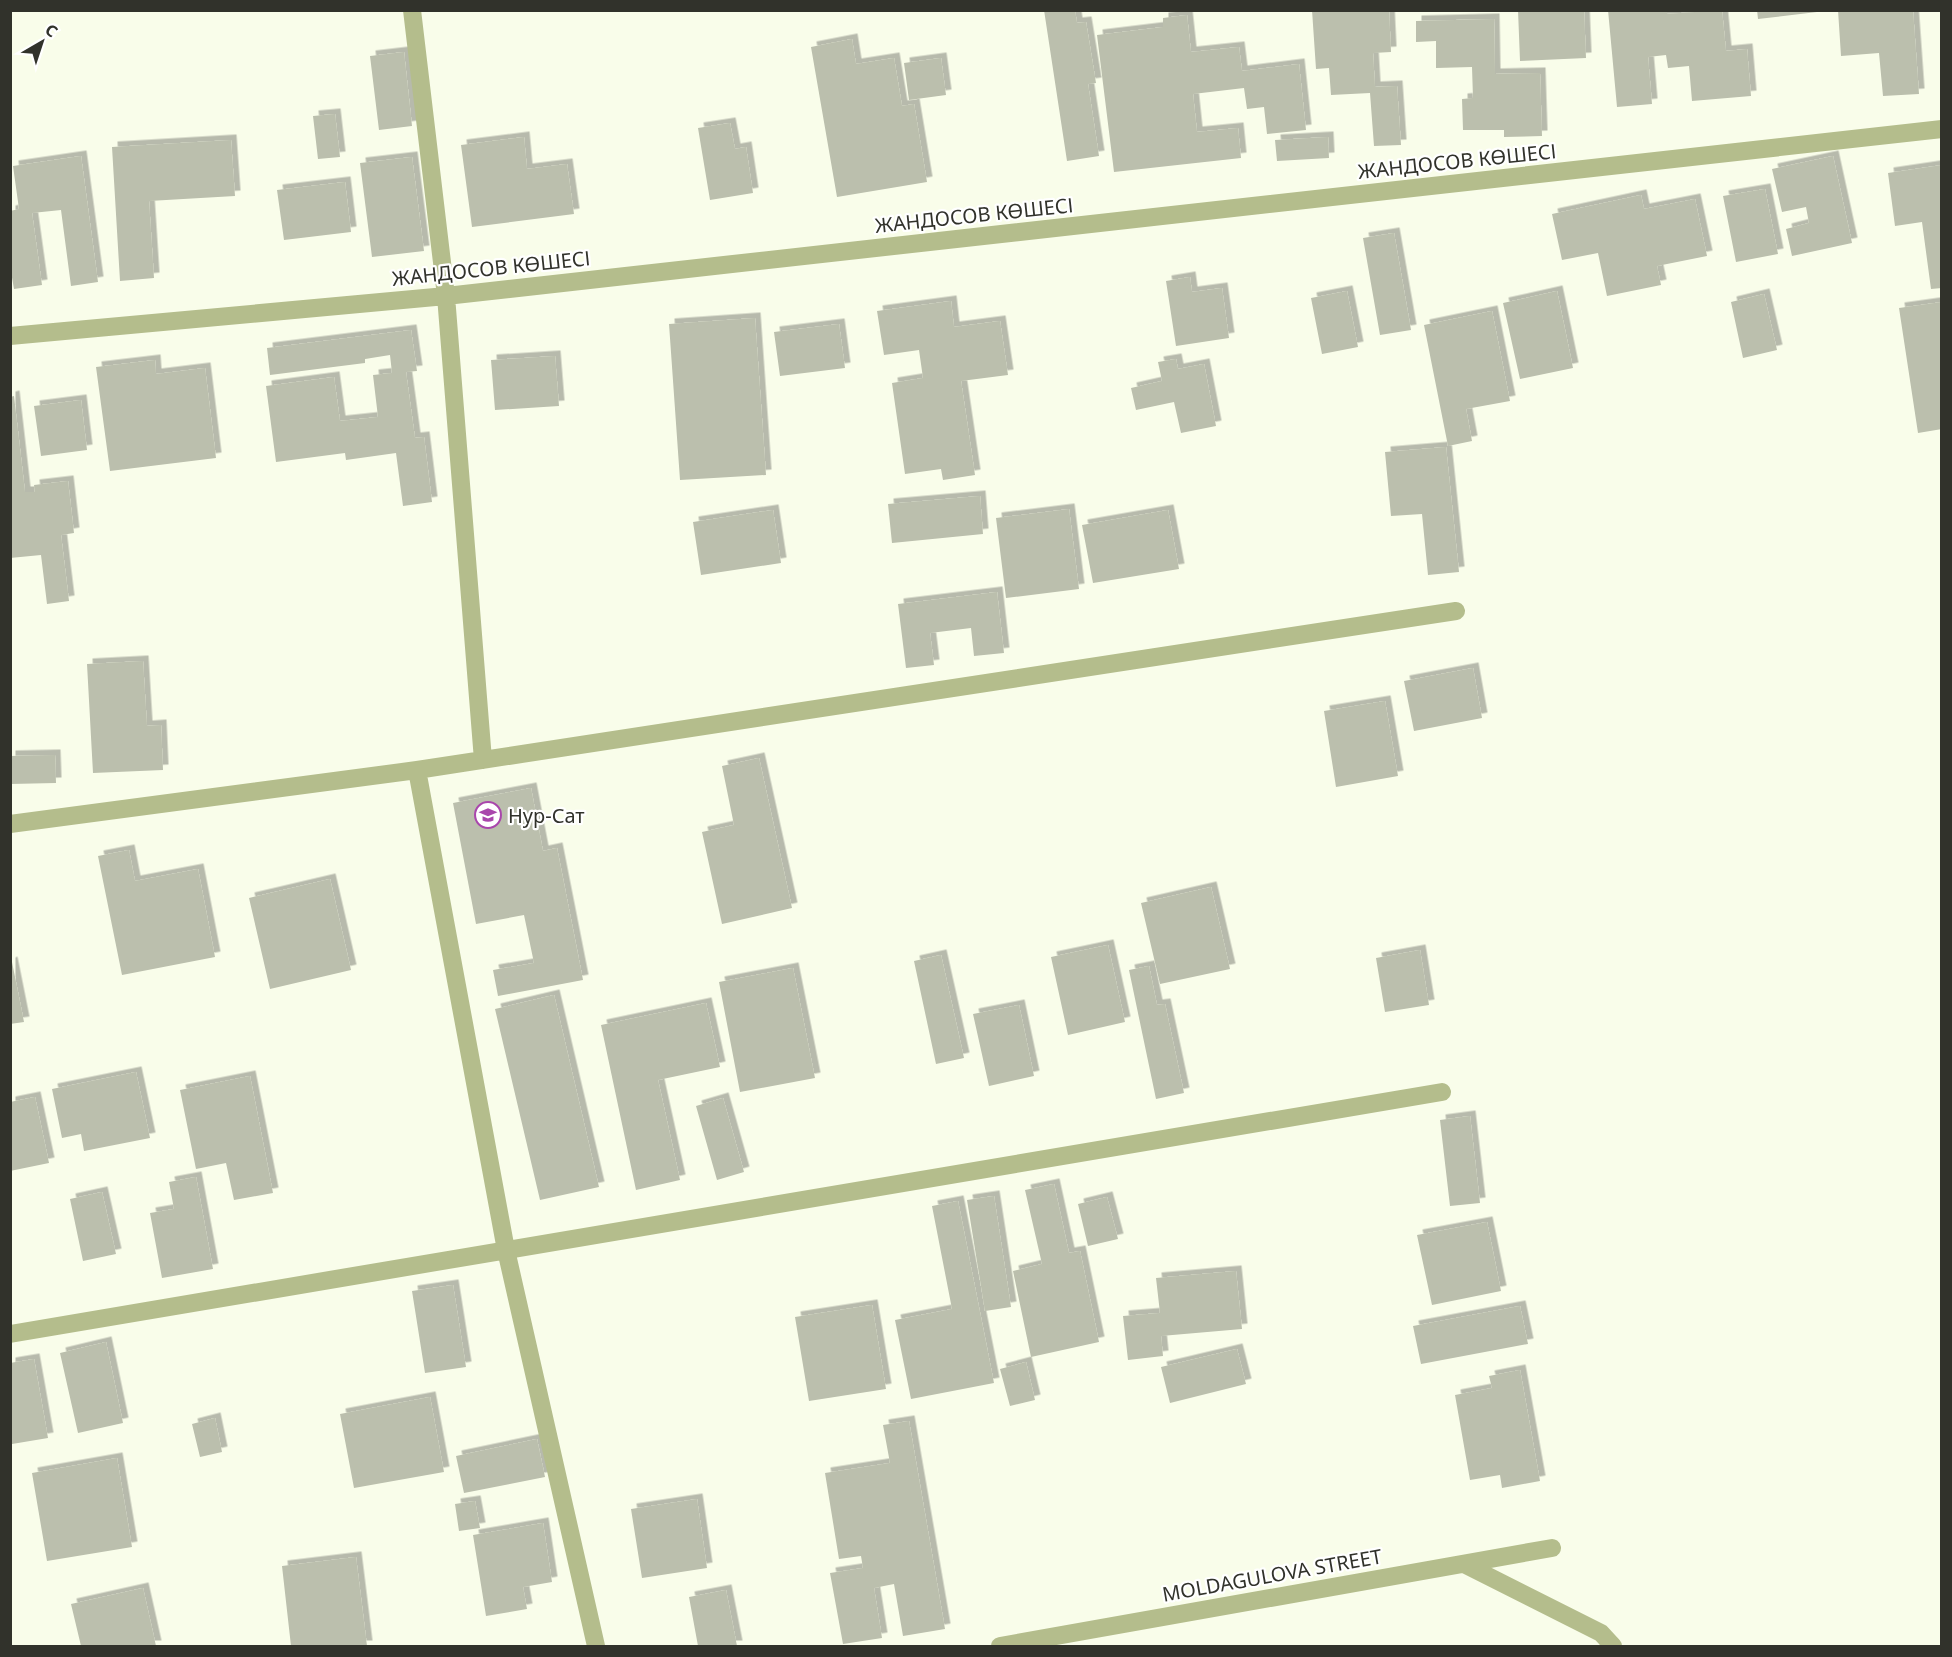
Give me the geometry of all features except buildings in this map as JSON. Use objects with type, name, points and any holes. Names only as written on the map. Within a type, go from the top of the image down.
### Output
[{"type":"street","points":[[412,10],[446,296],[483,760]]},
{"type":"street","name":"ЖАНДОСОВ КӨШЕСІ","points":[[10,336],[446,296],[1941,129]]},
{"type":"street","points":[[10,824],[417,770],[1456,611]]},
{"type":"street","points":[[417,770],[506,1250],[596,1647]]},
{"type":"street","points":[[10,1334],[1442,1092]]},
{"type":"street","name":"MOLDAGULOVA STREET","points":[[1000,1647],[1552,1548]]},
{"type":"street","points":[[1464,1563],[1601,1633],[1613,1647]]},
{"type":"place","name":"Нур-Сат","points":[[488,815]]}]
